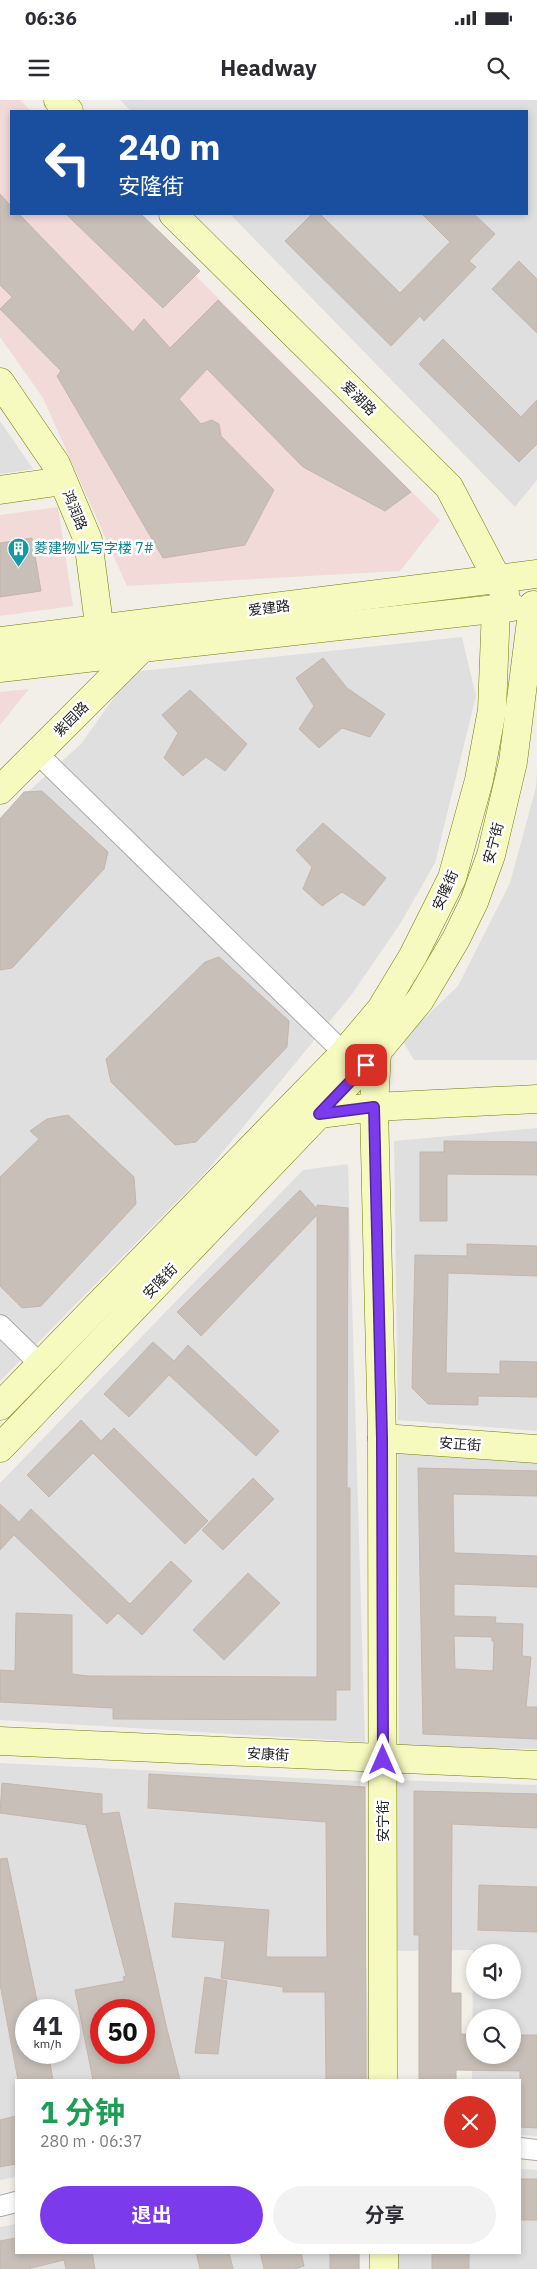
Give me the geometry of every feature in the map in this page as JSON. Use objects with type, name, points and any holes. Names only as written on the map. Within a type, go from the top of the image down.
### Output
[{"type":"main road","points":[[58,100],[69,110]]},
{"type":"main road","name":"爱湖路","points":[[174,215],[449,487],[497,580],[519,606]]},
{"type":"main road","name":"鸿润路","points":[[0,382],[56,464],[88,540],[104,656]]},
{"type":"main road","points":[[0,490],[63,480]]},
{"type":"main road","name":"爱建路","points":[[0,641],[537,574]]},
{"type":"main road","name":"爱建路","points":[[0,668],[104,656],[142,648],[519,606]]},
{"type":"main road","name":"安宁街","points":[[319,1114],[378,1052],[420,1000],[456,939],[474,902],[491,855],[513,762],[519,606]]},
{"type":"main road","name":"安隆街","points":[[0,1406],[276,1120],[344,1053],[381,1009],[413,956],[452,878],[479,780],[492,710],[519,606]]},
{"type":"main road","name":"紫园路","points":[[1,787],[142,648]]},
{"type":"main road","name":"安宁街","points":[[378,1052],[374,1107],[382,1438],[384,2079]]},
{"type":"main road","points":[[276,1120],[374,1107],[537,1099]]},
{"type":"main road","name":"安隆街","points":[[0,1448],[319,1114]]},
{"type":"main road","name":"安正街","points":[[382,1438],[537,1449]]},
{"type":"main road","name":"安康街","points":[[0,1741],[383,1760],[537,1765]]},
{"type":"main road","points":[[384,2254],[384,2269]]},
{"type":"street","points":[[37,753],[344,1053]]},
{"type":"street","points":[[0,1325],[40,1364]]},
{"type":"street","points":[[521,2148],[537,2150]]},
{"type":"street","points":[[0,2206],[15,2202]]},
{"type":"shaded area","points":[[0,100],[20,100],[30,110],[10,110],[10,215],[135,215],[440,520],[400,571],[127,586],[43,398],[0,337]]},
{"type":"shaded area","points":[[120,100],[537,100],[537,480],[515,507],[231,215],[528,215],[528,110],[130,110]]},
{"type":"shaded area","points":[[0,421],[33,469],[0,474]]},
{"type":"shaded area","points":[[58,507],[73,606],[0,616],[0,515]]},
{"type":"shaded area","points":[[462,637],[476,696],[435,863],[400,924],[352,994],[207,1171],[0,1381],[0,817],[81,744],[132,672]]},
{"type":"shaded area","points":[[29,689],[0,725],[0,692]]},
{"type":"shaded area","points":[[537,771],[537,1060],[414,1060],[402,1040],[458,986],[510,883],[536,787]]},
{"type":"shaded area","points":[[537,1128],[537,1431],[398,1420],[394,1141]]},
{"type":"shaded area","points":[[348,1164],[365,1742],[0,1720],[0,1483],[303,1170]]},
{"type":"shaded area","points":[[398,1453],[537,1462],[537,1749],[399,1746]]},
{"type":"shaded area","points":[[0,1763],[360,1781],[370,2079],[15,2079],[15,2177],[0,2180]]},
{"type":"shaded area","points":[[395,1780],[537,1785],[537,2136],[521,2135],[521,2079],[472,2079],[472,2064],[521,2064],[521,2009],[473,2009],[473,1999],[521,1999],[521,1944],[466,1944],[466,1950],[397,1951]]},
{"type":"shaded area","points":[[521,2169],[537,2170],[537,2269],[397,2269],[397,2254],[521,2254]]},
{"type":"shaded area","points":[[15,2224],[15,2254],[360,2254],[360,2269],[0,2269],[0,2227]]},
{"type":"building","points":[[0,194],[10,205],[10,215],[20,215],[133,332],[144,319],[170,348],[218,300],[411,492],[385,511],[303,467],[207,369],[179,399],[201,424],[212,420],[219,424],[221,436],[274,490],[245,545],[163,558],[57,376],[61,371],[0,309],[12,297],[0,285]]},
{"type":"building","points":[[67,215],[142,215],[200,271],[163,308]]},
{"type":"building","points":[[311,215],[321,215],[400,293],[450,242],[423,215],[475,215],[495,234],[469,261],[476,267],[424,321],[420,316],[391,346],[285,241]]},
{"type":"building","points":[[519,261],[537,279],[537,333],[492,289]]},
{"type":"building","points":[[443,339],[521,417],[537,400],[537,444],[519,462],[419,364]]},
{"type":"building","name":"菱建物业写字楼 7#","points":[[32,538],[41,591],[0,597],[0,543]]},
{"type":"building","points":[[323,658],[347,688],[385,714],[370,737],[342,728],[319,748],[299,729],[314,706],[296,678]]},
{"type":"building","points":[[190,690],[247,744],[225,771],[206,757],[183,776],[164,758],[178,733],[162,715]]},
{"type":"building","points":[[42,791],[108,852],[104,869],[12,968],[0,970],[0,819],[24,792]]},
{"type":"building","points":[[323,823],[386,878],[364,906],[342,892],[322,906],[303,889],[312,867],[296,850]]},
{"type":"building","points":[[219,957],[289,1021],[287,1047],[196,1142],[175,1145],[111,1082],[106,1059],[205,962]]},
{"type":"building","points":[[68,1115],[134,1177],[136,1204],[41,1306],[22,1308],[0,1286],[0,1177],[39,1139],[30,1131],[47,1119]]},
{"type":"building","points":[[444,1141],[537,1142],[537,1175],[447,1174],[447,1221],[420,1221],[420,1152],[444,1152]]},
{"type":"building","points":[[300,1190],[317,1209],[317,1205],[348,1208],[347,1488],[350,1488],[350,1690],[336,1690],[336,1720],[113,1719],[113,1708],[0,1702],[0,1670],[15,1671],[16,1613],[72,1615],[72,1674],[88,1676],[317,1677],[317,1215],[201,1336],[177,1312]]},
{"type":"building","points":[[467,1244],[537,1246],[537,1276],[448,1273],[446,1373],[500,1374],[500,1361],[537,1362],[537,1397],[478,1396],[478,1405],[428,1404],[412,1388],[415,1255],[467,1256]]},
{"type":"building","points":[[153,1342],[174,1361],[188,1345],[279,1431],[256,1456],[169,1375],[129,1417],[104,1394]]},
{"type":"building","points":[[81,1420],[101,1441],[114,1428],[208,1521],[185,1544],[93,1453],[49,1497],[27,1475]]},
{"type":"building","points":[[418,1468],[537,1471],[537,1496],[453,1494],[454,1553],[537,1556],[537,1587],[454,1584],[454,1616],[496,1617],[495,1623],[523,1624],[522,1656],[531,1657],[526,1707],[537,1707],[537,1739],[423,1734]],"holes":[[[454,1636],[492,1637],[492,1641],[494,1641],[493,1671],[455,1669]]]},
{"type":"building","points":[[253,1478],[274,1499],[223,1550],[202,1530]]},
{"type":"building","points":[[0,1504],[19,1522],[31,1509],[130,1604],[171,1561],[192,1581],[142,1635],[118,1613],[107,1624],[14,1535],[0,1550]]},
{"type":"building","points":[[248,1573],[280,1603],[224,1660],[193,1630]]},
{"type":"building","points":[[149,1774],[365,1787],[366,2079],[326,2079],[325,1992],[283,1992],[283,1987],[221,1978],[225,1941],[172,1937],[175,1903],[269,1910],[266,1957],[327,1957],[326,1822],[148,1808]]},
{"type":"building","points":[[2,1783],[102,1794],[102,1814],[119,1812],[180,2079],[93,2079],[80,2015],[80,1999],[77,1999],[75,1990],[124,1981],[123,1977],[126,1976],[86,1825],[88,1825],[0,1813]]},
{"type":"building","points":[[414,1791],[537,1794],[537,1828],[452,1824],[451,1993],[461,1993],[461,2034],[466,2034],[466,2064],[521,2064],[521,2035],[537,2035],[537,2128],[521,2127],[520,2071],[456,2070],[456,2079],[419,2079],[419,1935],[414,1935]]},
{"type":"building","points":[[7,1858],[37,1999],[15,1999],[15,2064],[0,1984],[0,1859]]},
{"type":"building","points":[[479,1885],[537,1887],[537,1932],[478,1930]]},
{"type":"building","points":[[205,1977],[227,1981],[218,2054],[195,2053]]},
{"type":"building","points":[[15,2064],[50,2064],[53,2079],[18,2079]]},
{"type":"building","points":[[15,2116],[15,2164],[0,2167],[0,2120]]},
{"type":"building","points":[[521,2179],[537,2179],[537,2220],[521,2220]]},
{"type":"building","points":[[15,2238],[15,2254],[92,2254],[95,2269],[66,2269],[64,2260],[27,2269],[0,2269],[0,2241]]},
{"type":"building","points":[[196,2254],[229,2254],[233,2269],[200,2269]]},
{"type":"building","points":[[260,2254],[301,2254],[304,2266],[294,2269],[264,2269]]},
{"type":"building","points":[[330,2254],[359,2254],[359,2269],[330,2269]]},
{"type":"building","points":[[432,2254],[469,2254],[469,2269],[432,2269]]},
{"type":"place","name":"菱建物业写字楼 7#","points":[[18,567]]},
{"type":"route","points":[[366,1065],[319,1114],[374,1107],[382,1438],[383,1760]]}]
